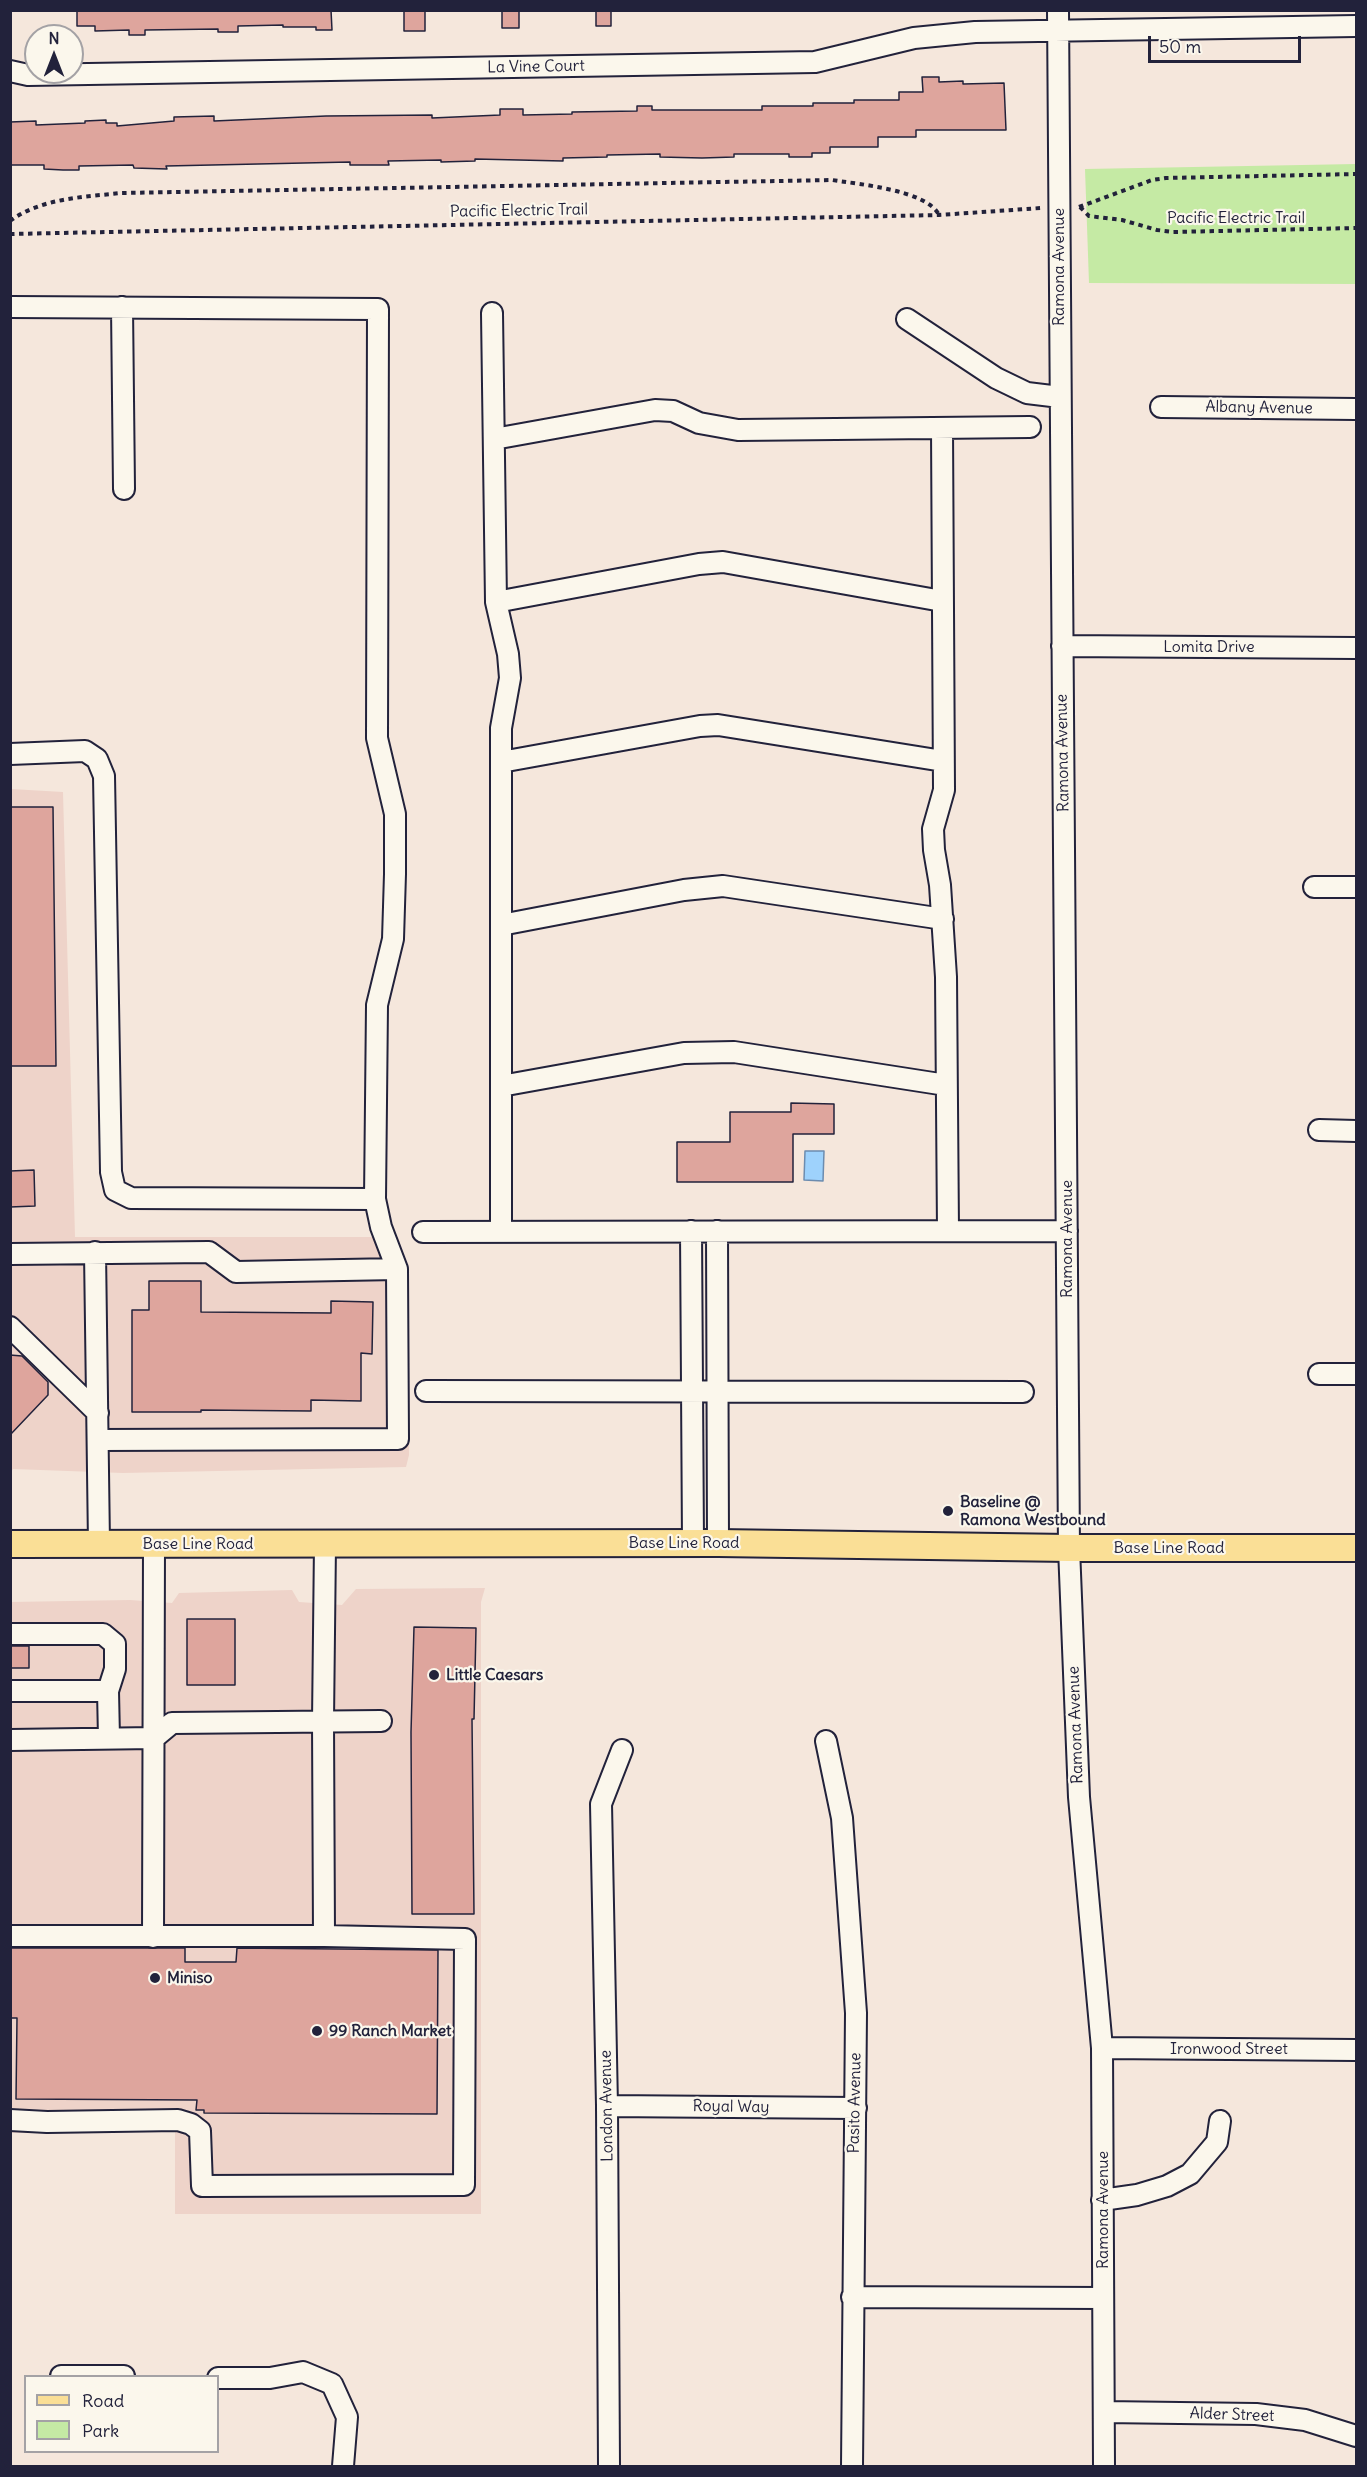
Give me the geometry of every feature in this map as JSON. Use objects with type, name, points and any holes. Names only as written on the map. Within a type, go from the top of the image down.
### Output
[{"type":"main road","name":"Base Line Road","points":[[10,1544],[705,1543],[1069,1548],[1356,1548]]},
{"type":"street","name":"Ramona Avenue","points":[[1058,10],[1069,1548],[1079,1797],[1102,2048],[1104,2466]]},
{"type":"street","name":"La Vine Court","points":[[10,71],[28,75],[815,62],[914,38],[975,32],[1058,32],[1347,21]]},
{"type":"street","points":[[10,307],[378,309],[377,738],[395,814],[395,874],[393,939],[377,1005],[375,1199],[381,1227],[397,1269],[398,1439],[98,1440]]},
{"type":"street","points":[[122,307],[124,489]]},
{"type":"street","points":[[492,313],[496,602],[508,654],[510,678],[501,728],[501,1232]]},
{"type":"street","points":[[907,319],[996,378],[1027,393],[1060,397]]},
{"type":"street","name":"Albany Avenue","points":[[1161,407],[1356,409]]},
{"type":"street","points":[[494,439],[656,410],[673,411],[699,423],[738,430],[1030,427]]},
{"type":"street","points":[[942,428],[944,790],[933,829],[943,919],[946,977],[948,1231]]},
{"type":"street","points":[[496,602],[699,564],[723,562],[942,601]]},
{"type":"street","name":"Lomita Drive","points":[[1062,646],[1356,648]]},
{"type":"street","points":[[501,762],[700,726],[718,725],[943,761]]},
{"type":"street","points":[[10,754],[85,751],[97,759],[104,776],[111,1172],[115,1190],[131,1198],[375,1199]]},
{"type":"street","points":[[501,925],[684,890],[723,886],[943,919]]},
{"type":"street","points":[[1314,887],[1356,887]]},
{"type":"street","points":[[501,1086],[705,1051],[734,1052],[946,1085]]},
{"type":"street","points":[[1318,1130],[1356,1131]]},
{"type":"street","points":[[691,1231],[692,1391],[705,1543]]},
{"type":"street","points":[[705,1543],[718,1391],[717,1231]]},
{"type":"street","points":[[423,1232],[1067,1231]]},
{"type":"street","points":[[95,1252],[99,1544]]},
{"type":"street","points":[[10,1254],[209,1252],[237,1272],[397,1269]]},
{"type":"street","points":[[10,1328],[98,1413]]},
{"type":"street","points":[[1318,1374],[1356,1374]]},
{"type":"street","points":[[426,1391],[1023,1392]]},
{"type":"street","points":[[153,1937],[154,1544]]},
{"type":"street","points":[[324,1936],[325,1544]]},
{"type":"street","points":[[10,1634],[103,1634],[115,1644],[115,1669],[108,1691],[109,1738]]},
{"type":"street","points":[[10,1691],[108,1691]]},
{"type":"street","points":[[10,1740],[154,1738],[172,1723],[381,1721]]},
{"type":"street","name":"Pasito Avenue","points":[[826,1741],[842,1818],[856,2013],[852,2466]]},
{"type":"street","name":"London Avenue","points":[[609,2466],[607,2106],[601,1804],[622,1750]]},
{"type":"street","points":[[10,1936],[324,1936],[465,1939],[464,2185],[202,2186],[200,2131],[190,2124],[178,2120],[47,2122],[10,2120]]},
{"type":"street","name":"Ironwood Street","points":[[1102,2048],[1356,2050]]},
{"type":"street","name":"Royal Way","points":[[607,2106],[856,2108]]},
{"type":"street","points":[[1102,2200],[1137,2195],[1167,2186],[1190,2174],[1217,2142],[1220,2121]]},
{"type":"street","points":[[852,2297],[1103,2298]]},
{"type":"street","points":[[219,2378],[270,2378],[303,2372],[332,2384],[346,2417],[343,2466]]},
{"type":"street","name":"Alder Street","points":[[1104,2412],[1257,2414],[1305,2420],[1356,2436]]},
{"type":"path","name":"Pacific Electric Trail","points":[[1356,174],[1166,178],[1152,180],[1079,207],[1089,216],[1122,220],[1173,232],[1356,228]]},
{"type":"path","points":[[10,221],[20,213],[69,198],[121,193],[832,180],[885,188],[927,202],[936,208],[939,215]]},
{"type":"path","name":"Pacific Electric Trail","points":[[10,234],[939,215],[1028,208]]},
{"type":"shaded area","points":[[11,789],[63,792],[75,1237],[398,1237],[408,1270],[409,1455],[406,1467],[123,1473],[13,1469],[11,1472]]},
{"type":"shaded area","points":[[485,1588],[481,1602],[481,2214],[175,2214],[175,2131],[11,2133],[10,1602],[130,1600],[172,1603],[179,1593],[292,1590],[299,1602],[342,1605],[356,1589]]},
{"type":"green space","points":[[1356,164],[1356,284],[1089,283],[1085,169]]},
{"type":"water","points":[[805,1151],[824,1151],[823,1181],[804,1180]]},
{"type":"building","points":[[77,10],[331,10],[332,30],[316,30],[316,27],[283,27],[283,25],[238,26],[238,32],[218,32],[218,29],[145,30],[145,35],[129,35],[129,30],[95,31],[95,26],[77,24]]},
{"type":"building","points":[[404,10],[425,10],[425,31],[404,31]]},
{"type":"building","points":[[502,10],[519,10],[519,28],[502,28]]},
{"type":"building","points":[[596,10],[611,10],[611,26],[596,26]]},
{"type":"building","points":[[922,77],[939,77],[939,82],[963,81],[963,84],[1004,83],[1006,130],[916,130],[916,137],[878,137],[878,147],[830,147],[830,153],[812,153],[812,157],[789,157],[789,154],[734,154],[734,157],[702,158],[660,157],[660,154],[563,158],[563,161],[475,159],[475,161],[441,162],[441,160],[388,161],[389,165],[350,165],[350,162],[166,166],[167,169],[134,168],[133,165],[79,166],[79,170],[44,169],[44,165],[10,165],[10,122],[36,121],[36,125],[106,120],[106,123],[117,123],[117,126],[174,121],[174,117],[214,116],[214,121],[326,116],[432,115],[432,118],[500,115],[500,109],[523,109],[523,115],[572,114],[572,112],[637,111],[637,106],[652,106],[652,110],[762,110],[762,106],[813,106],[813,103],[854,103],[854,100],[899,100],[899,92],[923,92]]},
{"type":"building","points":[[10,807],[53,807],[56,1066],[10,1066]]},
{"type":"building","points":[[791,1103],[834,1104],[834,1134],[793,1134],[793,1182],[677,1182],[677,1142],[730,1142],[730,1112],[791,1112]]},
{"type":"building","points":[[34,1170],[35,1206],[10,1207],[10,1171]]},
{"type":"building","points":[[149,1281],[201,1281],[201,1312],[331,1313],[331,1301],[373,1302],[372,1354],[361,1353],[361,1401],[311,1400],[311,1411],[132,1412],[132,1310],[149,1310]]},
{"type":"building","points":[[10,1355],[22,1356],[48,1382],[48,1395],[10,1435]]},
{"type":"building","points":[[187,1619],[235,1619],[235,1685],[187,1685]]},
{"type":"building","points":[[414,1627],[476,1628],[474,1719],[472,1719],[474,1914],[412,1914],[411,1732]]},
{"type":"building","points":[[10,1646],[29,1646],[29,1668],[10,1668]]},
{"type":"building","points":[[10,1948],[185,1948],[185,1962],[236,1962],[237,1948],[438,1950],[437,2114],[204,2113],[204,2110],[196,2110],[197,2100],[16,2099],[17,2018],[10,2018]]},
{"type":"place","name":"Baseline @ Ramona Westbound","points":[[948,1511]]},
{"type":"place","name":"Little Caesars","points":[[434,1675]]},
{"type":"place","name":"Miniso","points":[[155,1978]]},
{"type":"place","name":"99 Ranch Market","points":[[317,2031]]}]
